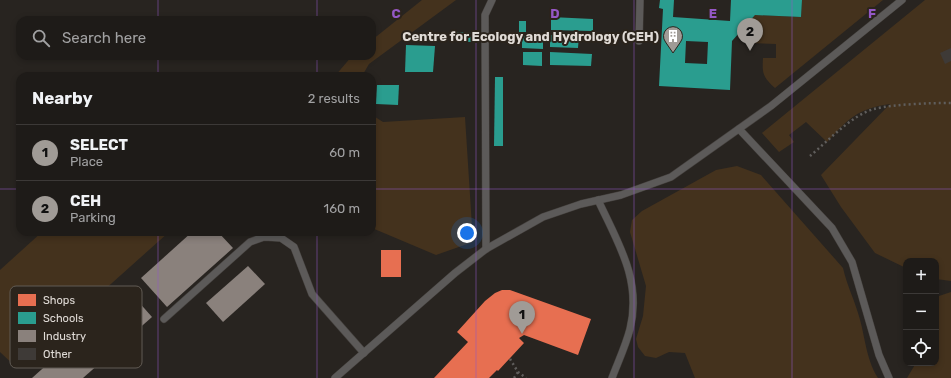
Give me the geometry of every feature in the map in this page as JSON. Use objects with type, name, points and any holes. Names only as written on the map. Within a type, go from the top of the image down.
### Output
[{"type":"lane","points":[[486,249],[485,14],[492,0]]},
{"type":"lane","points":[[638,41],[640,0]]},
{"type":"lane","points":[[335,378],[455,273],[486,249],[543,217],[581,204],[621,195],[671,177],[770,106],[902,0]]},
{"type":"lane","points":[[739,129],[787,182],[832,228],[852,262],[879,355],[889,378]]},
{"type":"lane","points":[[787,182],[794,176]]},
{"type":"lane","points":[[598,200],[630,270],[634,294],[630,328],[612,378]]},
{"type":"lane","points":[[164,319],[250,242],[268,236]]},
{"type":"lane","points":[[276,236],[294,247],[312,294],[364,353]]},
{"type":"path","points":[[810,156],[850,122],[874,109],[930,103],[951,103]]},
{"type":"path","points":[[510,359],[518,372],[526,378]]},
{"type":"path","points":[[514,378],[518,372]]},
{"type":"shaded area","points":[[422,0],[456,0],[376,59],[376,37]]},
{"type":"shaded area","points":[[802,0],[883,0],[775,88],[764,75],[763,58],[776,58],[776,44],[746,43],[747,24],[755,15],[801,17]]},
{"type":"shaded area","points":[[925,0],[951,0],[951,281],[939,279],[939,258],[903,258],[903,267],[875,253],[841,207],[821,175],[890,104],[869,109],[854,116],[827,142],[806,122],[789,135],[794,142],[779,152],[762,133]]},
{"type":"shaded area","points":[[349,60],[374,60],[369,64],[364,72],[338,72]]},
{"type":"shaded area","points":[[465,117],[473,242],[436,255],[376,230],[376,118],[383,122]]},
{"type":"shaded area","points":[[737,166],[761,175],[843,268],[860,318],[870,362],[878,378],[695,378],[685,353],[669,352],[656,358],[645,356],[638,347],[636,339],[643,316],[646,286],[630,232],[632,220],[642,211],[716,170]]},
{"type":"shaded area","points":[[38,236],[165,236],[109,286],[10,286],[10,361],[0,352],[0,270]]},
{"type":"shaded area","points":[[951,292],[951,378],[907,378],[914,366],[939,366],[939,296]]},
{"type":"building: Shops","points":[[381,250],[401,250],[401,277],[381,277]]},
{"type":"building: Shops","points":[[502,290],[510,290],[591,319],[578,355],[524,335],[519,338],[524,343],[498,371],[497,370],[489,378],[434,378],[468,342],[457,332],[485,301],[495,293]]},
{"type":"building: Schools","name":"Centre for Ecology and Hydrology (CEH)","points":[[660,0],[674,0],[673,17],[730,21],[731,0],[802,0],[801,17],[755,15],[732,41],[730,90],[659,86],[663,9],[659,8]],"holes":[[[686,41],[708,42],[707,64],[685,63]]]},
{"type":"building: Schools","points":[[551,17],[593,19],[593,31],[551,30]]},
{"type":"building: Schools","points":[[519,21],[526,21],[526,32],[519,32]]},
{"type":"building: Schools","points":[[453,32],[473,33],[472,42],[453,41]]},
{"type":"building: Schools","points":[[522,35],[543,36],[543,49],[522,48]]},
{"type":"building: Schools","points":[[550,35],[579,35],[578,48],[550,47]]},
{"type":"building: Schools","points":[[406,45],[435,46],[433,72],[405,72]]},
{"type":"building: Schools","points":[[523,52],[542,52],[542,66],[523,65]]},
{"type":"building: Schools","points":[[550,52],[592,54],[591,66],[550,65]]},
{"type":"building: Schools","points":[[495,77],[503,77],[503,146],[494,146]]},
{"type":"building: Schools","points":[[377,85],[399,85],[398,105],[376,104]]},
{"type":"building: Industry","points":[[188,236],[222,236],[233,248],[167,307],[141,278]]},
{"type":"building: Industry","points":[[248,266],[265,284],[223,322],[206,303]]},
{"type":"building: Industry","points":[[142,306],[152,317],[142,326]]},
{"type":"building: Industry","points":[[43,368],[94,368],[83,378],[32,378]]},
{"type":"building: Other","points":[[951,48],[951,61],[945,64],[940,53]]},
{"type":"place","name":"CEH","points":[[750,51]]},
{"type":"place","name":"Centre for Ecology and Hydrology (CEH)","points":[[673,53]]},
{"type":"place","name":"SELECT","points":[[522,334]]}]
